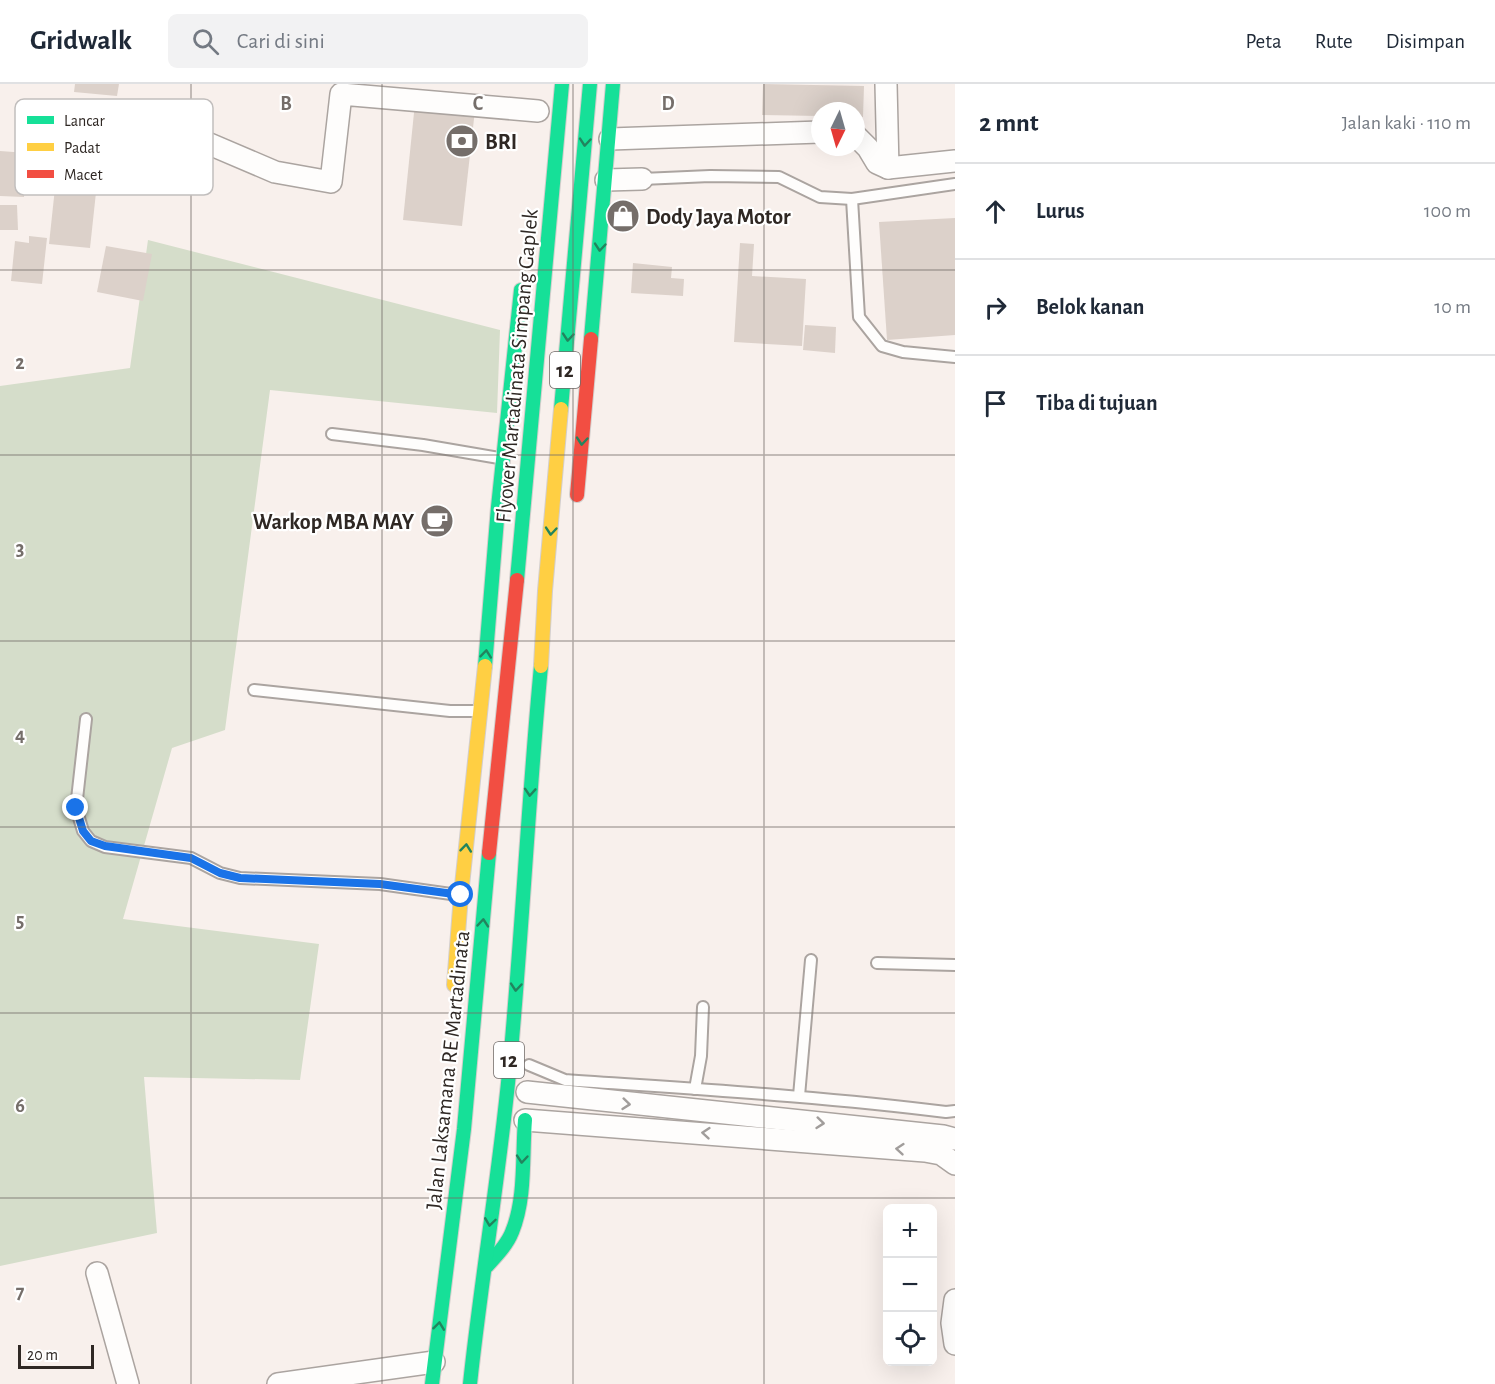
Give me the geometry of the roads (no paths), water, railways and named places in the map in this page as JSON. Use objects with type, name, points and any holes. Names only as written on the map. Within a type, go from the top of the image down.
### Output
[{"type":"highway","name":"Flyover Martadinata Simpang Gaplek","points":[[509,652],[562,84]]},
{"type":"highway","name":"12","points":[[470,1384],[510,1060],[541,656],[590,84]]},
{"type":"highway","points":[[575,511],[610,140],[613,84]]},
{"type":"highway","points":[[454,996],[461,895],[522,280]]},
{"type":"highway","name":"Jalan Laksamana RE Martadinata","points":[[432,1384],[464,1130],[509,652]]},
{"type":"highway","points":[[458,1037],[467,1094]]},
{"type":"highway","points":[[484,1271],[504,1246],[512,1231],[517,1213],[529,1059]]},
{"type":"street","points":[[886,84],[888,168]]},
{"type":"street","points":[[213,146],[275,172],[331,182],[341,94],[538,112]]},
{"type":"street","points":[[610,140],[811,132]]},
{"type":"street","points":[[865,145],[877,163],[888,168],[955,161]]},
{"type":"street","points":[[606,180],[642,179]]},
{"type":"street","points":[[526,1106],[944,1136],[955,1139]]},
{"type":"street","points":[[526,1106],[925,1151],[941,1154],[955,1164]]},
{"type":"street","points":[[97,1273],[129,1384]]},
{"type":"street","points":[[955,1300],[952,1323],[955,1344]]},
{"type":"street","points":[[278,1384],[434,1362]]},
{"type":"lane","points":[[642,179],[710,176],[779,177],[820,197],[852,199],[955,184]]},
{"type":"lane","points":[[852,199],[859,317],[882,346],[903,351],[955,357]]},
{"type":"lane","points":[[332,434],[423,445],[503,459]]},
{"type":"lane","points":[[254,690],[450,711],[480,711]]},
{"type":"lane","points":[[86,719],[76,808],[83,831],[91,841],[105,846],[191,858],[220,873],[240,878],[380,884],[461,895]]},
{"type":"lane","points":[[799,1096],[812,960]]},
{"type":"lane","points":[[877,963],[955,965]]},
{"type":"lane","points":[[695,1089],[701,1056],[703,1006]]},
{"type":"lane","points":[[529,1059],[565,1080],[799,1096],[946,1112],[955,1111]]},
{"type":"place","name":"BRI","points":[[462,141]]},
{"type":"place","name":"Dody Jaya Motor","points":[[623,216]]},
{"type":"place","name":"Warkop MBA MAY","points":[[437,521]]}]
